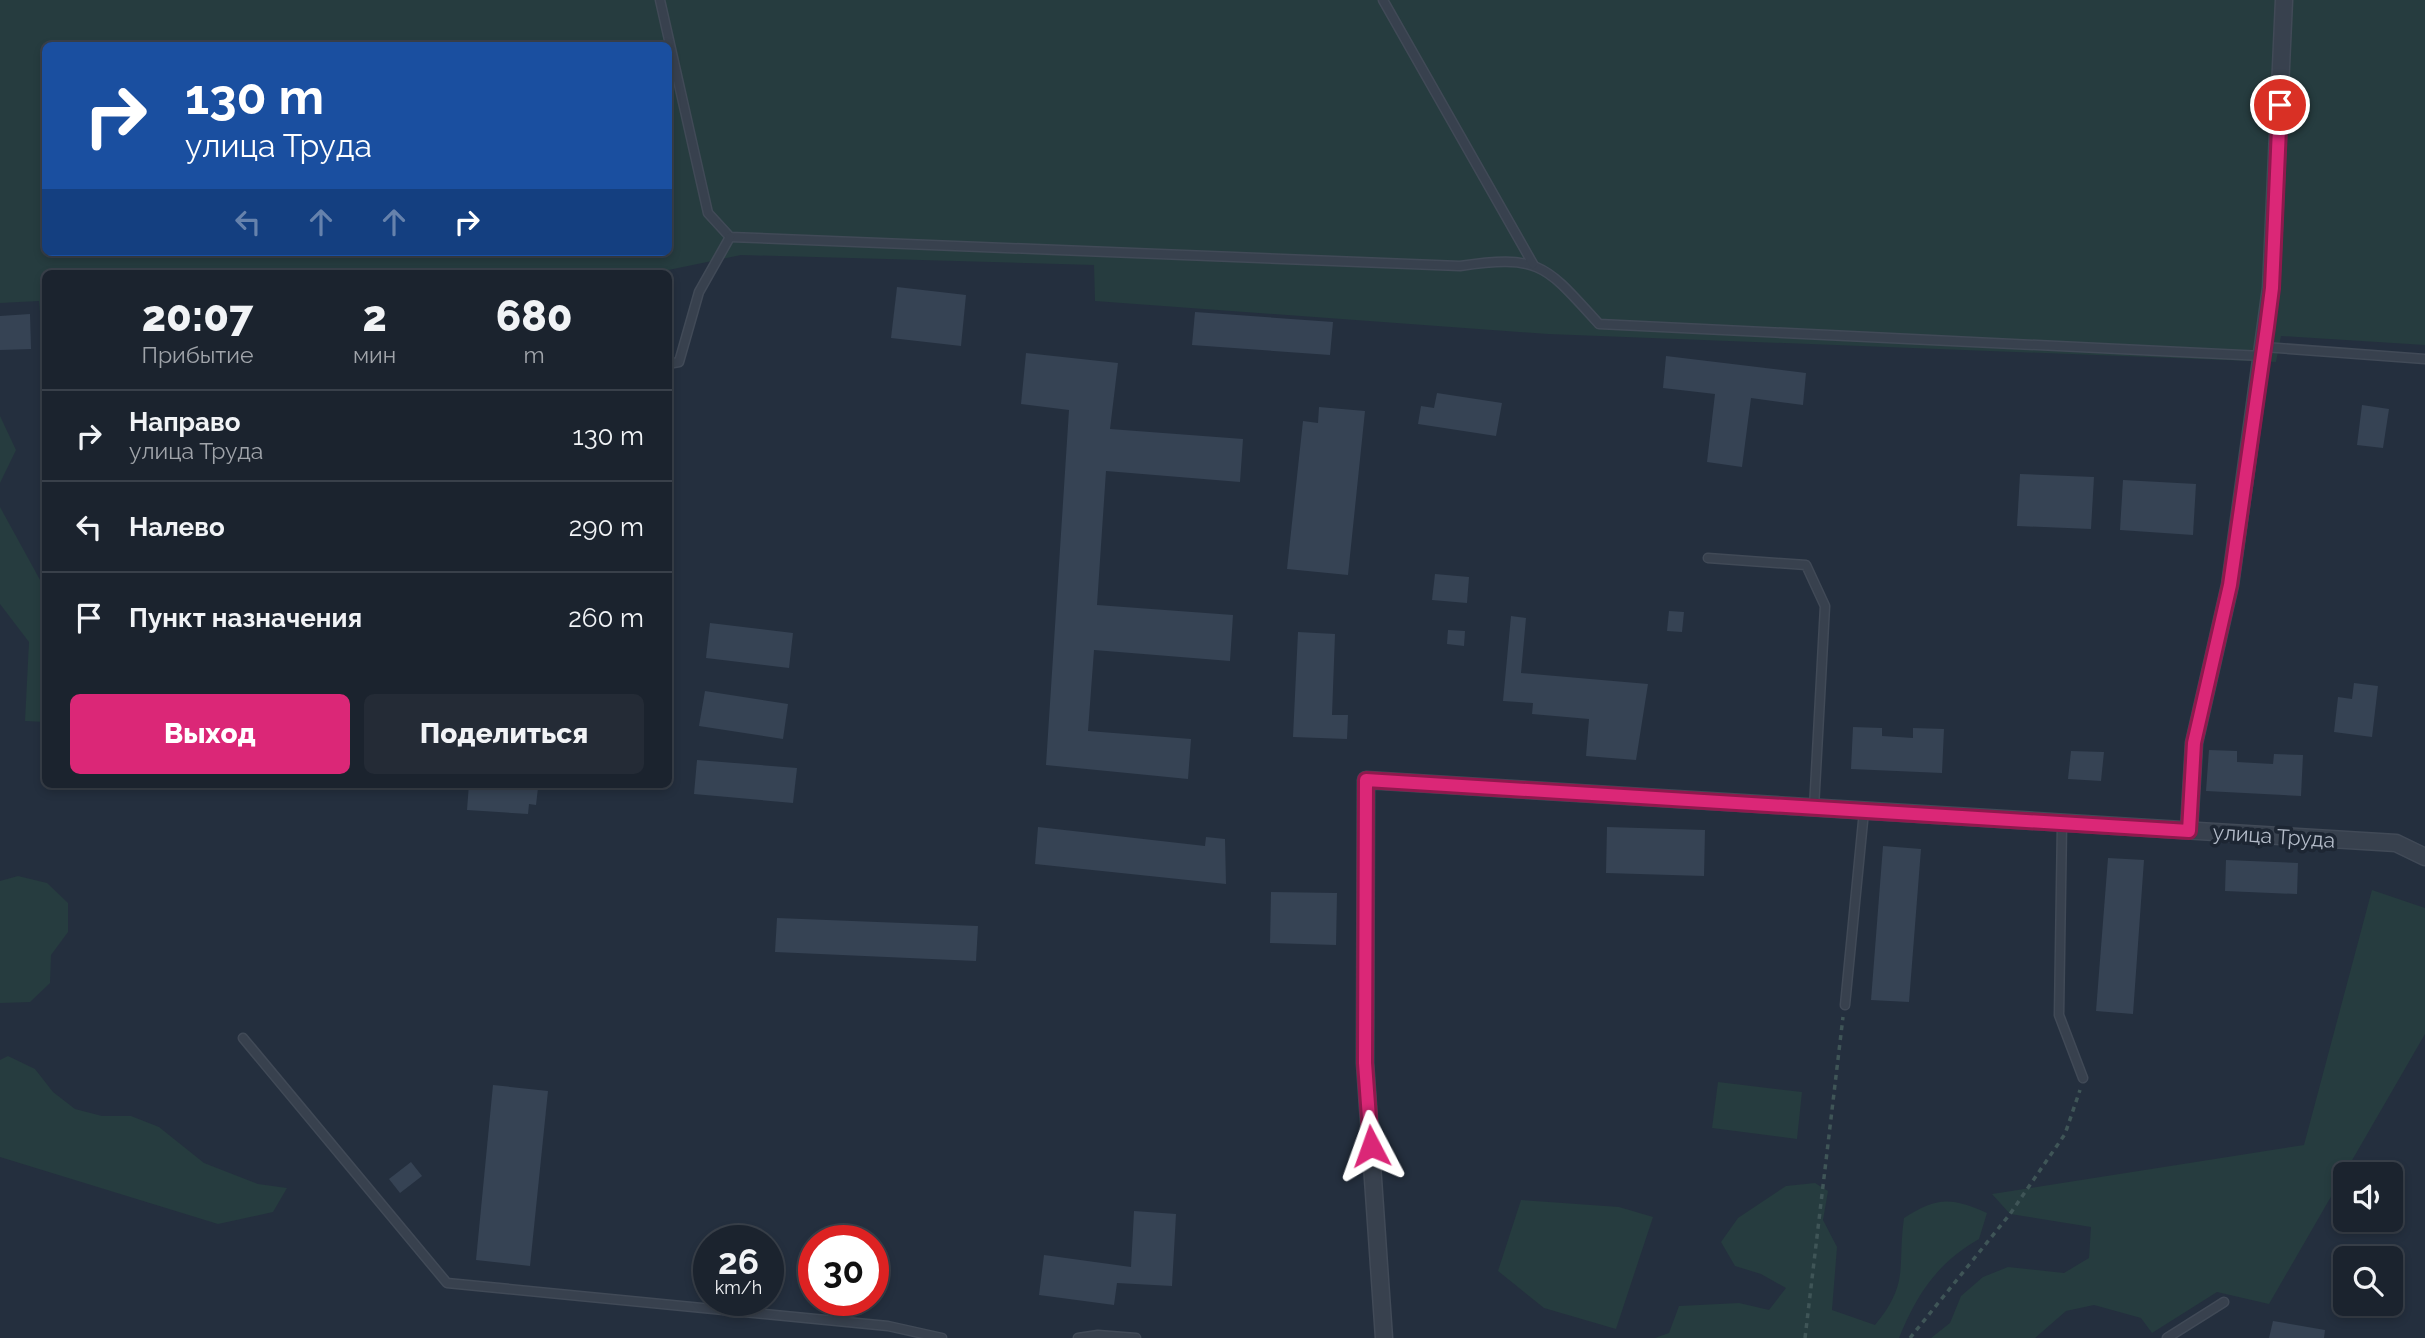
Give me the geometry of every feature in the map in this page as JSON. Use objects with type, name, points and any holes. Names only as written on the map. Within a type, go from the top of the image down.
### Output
[{"type":"street","points":[[2189,831],[2194,743],[2230,585],[2272,288],[2284,0]]},
{"type":"street","name":"улица Труда","points":[[1384,1338],[1365,1063],[1366,780],[2396,843],[2425,857]]},
{"type":"lane","points":[[660,0],[669,42]]},
{"type":"lane","points":[[1383,0],[1534,264]]},
{"type":"lane","points":[[672,53],[708,213],[730,237],[1460,266],[1504,259],[1534,264],[1557,278],[1599,324],[2425,359]]},
{"type":"lane","points":[[672,363],[679,362],[699,292],[730,237]]},
{"type":"lane","points":[[1707,558],[1806,565],[1825,606],[1814,808]]},
{"type":"lane","points":[[1845,1005],[1864,811]]},
{"type":"lane","points":[[2063,824],[2059,1015],[2083,1078]]},
{"type":"lane","points":[[243,1038],[447,1283],[888,1326],[942,1338]]},
{"type":"lane","points":[[2167,1338],[2224,1302]]},
{"type":"lane","points":[[1078,1338],[1098,1335],[1136,1338]]},
{"type":"path","points":[[1805,1338],[1845,1005]]},
{"type":"path","points":[[1910,1338],[2010,1214],[2065,1133],[2083,1078]]},
{"type":"green space","points":[[0,0],[2425,0],[2425,345],[2281,336],[2276,362],[1548,334],[1095,301],[1094,265],[741,255],[668,270],[42,270],[42,335],[39,301],[0,303]]},
{"type":"green space","points":[[0,416],[16,450],[0,483]]},
{"type":"green space","points":[[0,507],[42,584],[42,722],[25,721],[29,642],[0,604]]},
{"type":"green space","points":[[18,876],[47,883],[68,903],[68,932],[51,955],[50,983],[30,1002],[0,1003],[0,881]]},
{"type":"green space","points":[[2372,890],[2425,908],[2425,1034],[2351,1162],[2333,1162],[2333,1193],[2269,1304],[2217,1292],[2152,1333],[2141,1318],[2094,1305],[2066,1311],[2035,1338],[1931,1338],[1950,1323],[1961,1296],[1983,1277],[2008,1267],[2064,1273],[2089,1258],[2091,1227],[2010,1214],[1992,1194],[2304,1145]]},
{"type":"green space","points":[[8,1056],[35,1069],[53,1092],[75,1109],[102,1116],[131,1116],[159,1127],[204,1163],[258,1184],[287,1188],[273,1212],[218,1224],[0,1157],[0,1060]]},
{"type":"green space","points":[[1718,1082],[1802,1092],[1797,1139],[1712,1128]]},
{"type":"green space","points":[[1815,1183],[1828,1191],[1823,1220],[1837,1247],[1832,1310],[1875,1325],[1898,1286],[1904,1218],[1926,1206],[1944,1202],[1963,1204],[1987,1213],[1979,1239],[1951,1258],[1930,1281],[1913,1307],[1899,1338],[1655,1338],[1669,1333],[1679,1306],[1739,1303],[1769,1310],[1786,1288],[1761,1274],[1735,1266],[1721,1242],[1738,1218],[1786,1186]]},
{"type":"green space","points":[[1521,1200],[1619,1207],[1653,1217],[1616,1329],[1544,1308],[1498,1271]]},
{"type":"building","points":[[897,287],[966,295],[961,346],[891,338]]},
{"type":"building","points":[[1195,312],[1333,322],[1330,355],[1192,345]]},
{"type":"building","points":[[30,314],[31,349],[0,350],[0,316]]},
{"type":"building","points":[[1026,353],[1118,363],[1110,429],[1243,439],[1240,482],[1106,471],[1097,605],[1233,615],[1230,661],[1094,650],[1088,731],[1191,739],[1188,779],[1046,765],[1069,410],[1021,404]]},
{"type":"building","points":[[1666,356],[1806,373],[1803,405],[1751,398],[1742,467],[1707,462],[1715,394],[1663,388]]},
{"type":"building","points":[[1437,393],[1502,403],[1496,436],[1418,424],[1421,406],[1434,408]]},
{"type":"building","points":[[2362,405],[2389,409],[2383,448],[2357,445]]},
{"type":"building","points":[[1319,407],[1365,411],[1348,575],[1287,569],[1303,421],[1318,423]]},
{"type":"building","points":[[2020,474],[2094,477],[2091,529],[2017,526]]},
{"type":"building","points":[[2123,480],[2196,484],[2193,535],[2120,530]]},
{"type":"building","points":[[1435,574],[1469,577],[1467,603],[1432,600]]},
{"type":"building","points":[[1669,611],[1684,612],[1682,632],[1667,631]]},
{"type":"building","points":[[1511,616],[1526,618],[1521,673],[1648,684],[1636,760],[1586,756],[1589,719],[1532,714],[1533,703],[1503,701]]},
{"type":"building","points":[[710,623],[793,633],[789,668],[706,658]]},
{"type":"building","points":[[1448,630],[1465,631],[1464,646],[1447,644]]},
{"type":"building","points":[[1298,632],[1335,634],[1332,715],[1348,715],[1347,739],[1293,737]]},
{"type":"building","points":[[2354,683],[2378,686],[2372,737],[2334,732],[2338,697],[2352,699]]},
{"type":"building","points":[[705,691],[788,704],[783,739],[699,726]]},
{"type":"building","points":[[1853,727],[1882,728],[1882,736],[1913,738],[1913,728],[1944,729],[1942,773],[1851,769]]},
{"type":"building","points":[[2209,750],[2237,751],[2237,762],[2273,764],[2274,754],[2303,755],[2301,796],[2206,791]]},
{"type":"building","points":[[2071,751],[2104,752],[2101,781],[2068,779]]},
{"type":"building","points":[[697,760],[797,768],[793,803],[694,794]]},
{"type":"building","points":[[469,788],[538,788],[536,805],[529,804],[528,814],[467,810]]},
{"type":"building","points":[[1038,827],[1205,846],[1206,837],[1225,839],[1226,884],[1035,864]]},
{"type":"building","points":[[1607,827],[1705,830],[1704,876],[1606,873]]},
{"type":"building","points":[[1883,846],[1921,849],[1909,1002],[1871,1000]]},
{"type":"building","points":[[2108,858],[2144,860],[2133,1014],[2096,1011]]},
{"type":"building","points":[[2226,860],[2298,863],[2297,894],[2225,891]]},
{"type":"building","points":[[1271,892],[1337,893],[1336,945],[1270,943]]},
{"type":"building","points":[[777,918],[978,926],[976,961],[775,952]]},
{"type":"building","points":[[493,1085],[548,1091],[530,1266],[476,1260]]},
{"type":"building","points":[[411,1162],[422,1176],[400,1193],[389,1179]]},
{"type":"building","points":[[1134,1211],[1176,1214],[1172,1286],[1117,1283],[1114,1305],[1039,1295],[1044,1255],[1131,1267]]},
{"type":"building","points":[[2273,1321],[2325,1330],[2324,1338],[2269,1338]]},
{"type":"route","points":[[1371,1146],[1365,1063],[1366,780],[2189,831],[2194,743],[2230,585],[2272,288],[2280,105]]}]
